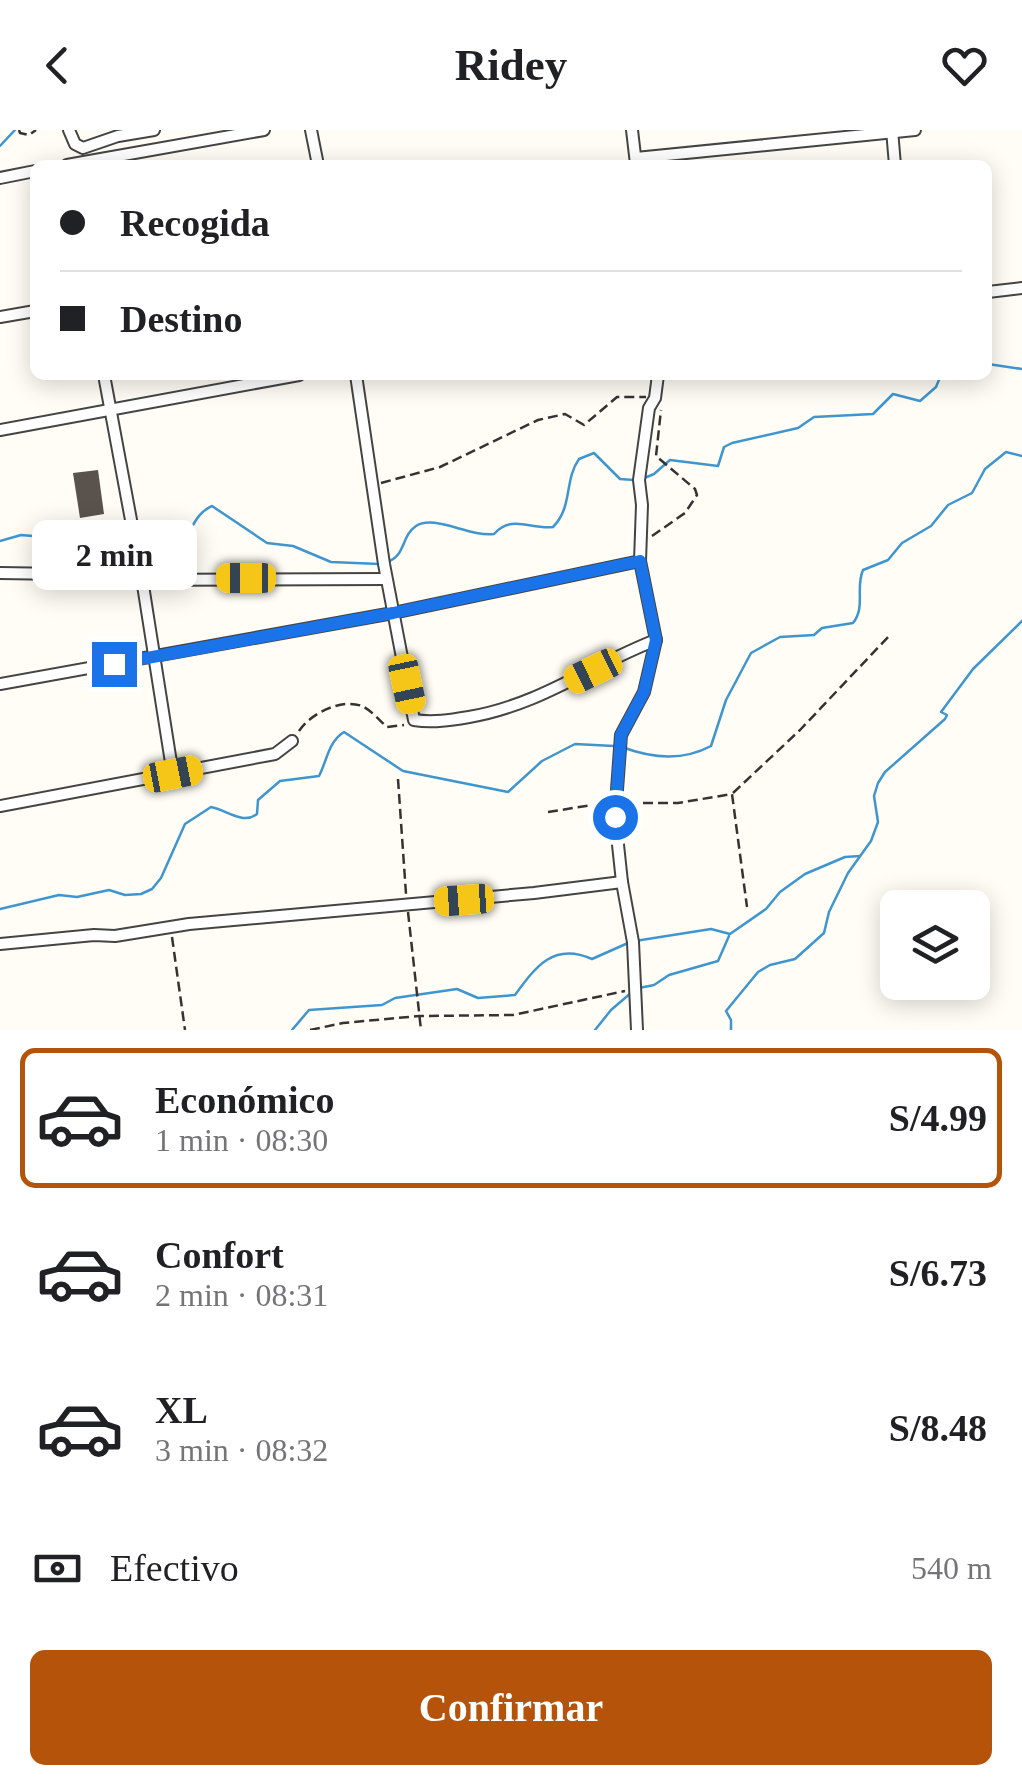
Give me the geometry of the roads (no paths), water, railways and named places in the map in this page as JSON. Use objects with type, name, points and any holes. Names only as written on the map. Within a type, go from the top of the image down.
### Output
[{"type":"street","points":[[69,130],[75,144],[82,148],[152,130]]},
{"type":"street","points":[[95,160],[264,130]]},
{"type":"street","points":[[311,130],[317,160]]},
{"type":"street","points":[[632,130],[636,160]]},
{"type":"street","points":[[653,160],[915,130]]},
{"type":"street","points":[[892,131],[895,160]]},
{"type":"street","points":[[0,178],[30,172]]},
{"type":"street","points":[[992,292],[1022,288]]},
{"type":"street","points":[[0,317],[30,312]]},
{"type":"street","points":[[105,380],[173,774]]},
{"type":"street","points":[[0,430],[273,380]]},
{"type":"street","points":[[357,380],[386,579],[414,720],[482,715],[539,698],[656,640]]},
{"type":"street","points":[[637,1030],[633,942],[616,838],[617,801],[621,735],[644,692],[656,640],[640,561],[639,480],[649,408],[657,380]]},
{"type":"street","points":[[0,684],[393,613],[640,561]]},
{"type":"street","points":[[0,573],[63,574],[102,580],[386,579]]},
{"type":"street","points":[[0,806],[275,754],[292,741]]},
{"type":"street","points":[[0,944],[115,936],[172,926],[622,882]]},
{"type":"waterway","points":[[0,146],[15,130]]},
{"type":"waterway","points":[[992,365],[1022,369]]},
{"type":"waterway","points":[[642,479],[670,460],[718,466],[724,447],[798,428],[814,417],[873,414],[893,394],[920,401],[939,380]]},
{"type":"waterway","points":[[622,747],[667,756],[711,746],[726,700],[751,653],[780,637],[814,635],[822,628],[853,623],[859,610],[863,570],[888,560],[902,543],[931,526],[948,505],[972,493],[985,469],[1006,452],[1022,456]]},
{"type":"waterway","points":[[387,562],[397,555],[411,530],[423,523],[484,534],[494,534],[515,524],[553,527],[563,511],[574,467],[579,459],[594,453],[620,479],[634,480]]},
{"type":"waterway","points":[[142,546],[161,547],[182,540],[212,506],[267,543],[293,546],[331,562],[379,564]]},
{"type":"waterway","points":[[0,541],[21,535],[129,544]]},
{"type":"waterway","points":[[731,1030],[726,1011],[758,972],[795,959],[824,933],[829,912],[848,873],[871,841],[878,822],[874,796],[885,772],[945,719],[947,715],[941,712],[973,669],[1022,621]]},
{"type":"waterway","points":[[0,909],[59,895],[77,897],[109,890],[141,894],[152,889],[161,878],[185,824],[211,807],[246,818],[257,814],[258,800],[280,781],[319,776],[331,746],[344,732],[403,771],[508,792],[542,761],[575,744],[614,746]]},
{"type":"waterway","points":[[635,941],[711,929],[730,934],[805,874],[845,857],[860,856]]},
{"type":"waterway","points":[[639,988],[718,961],[729,936]]},
{"type":"waterway","points":[[292,1030],[309,1010],[382,1005],[395,998],[457,989],[478,998],[515,995],[539,966],[556,955],[579,954],[592,959],[628,943]]},
{"type":"waterway","points":[[595,1030],[632,992]]}]
